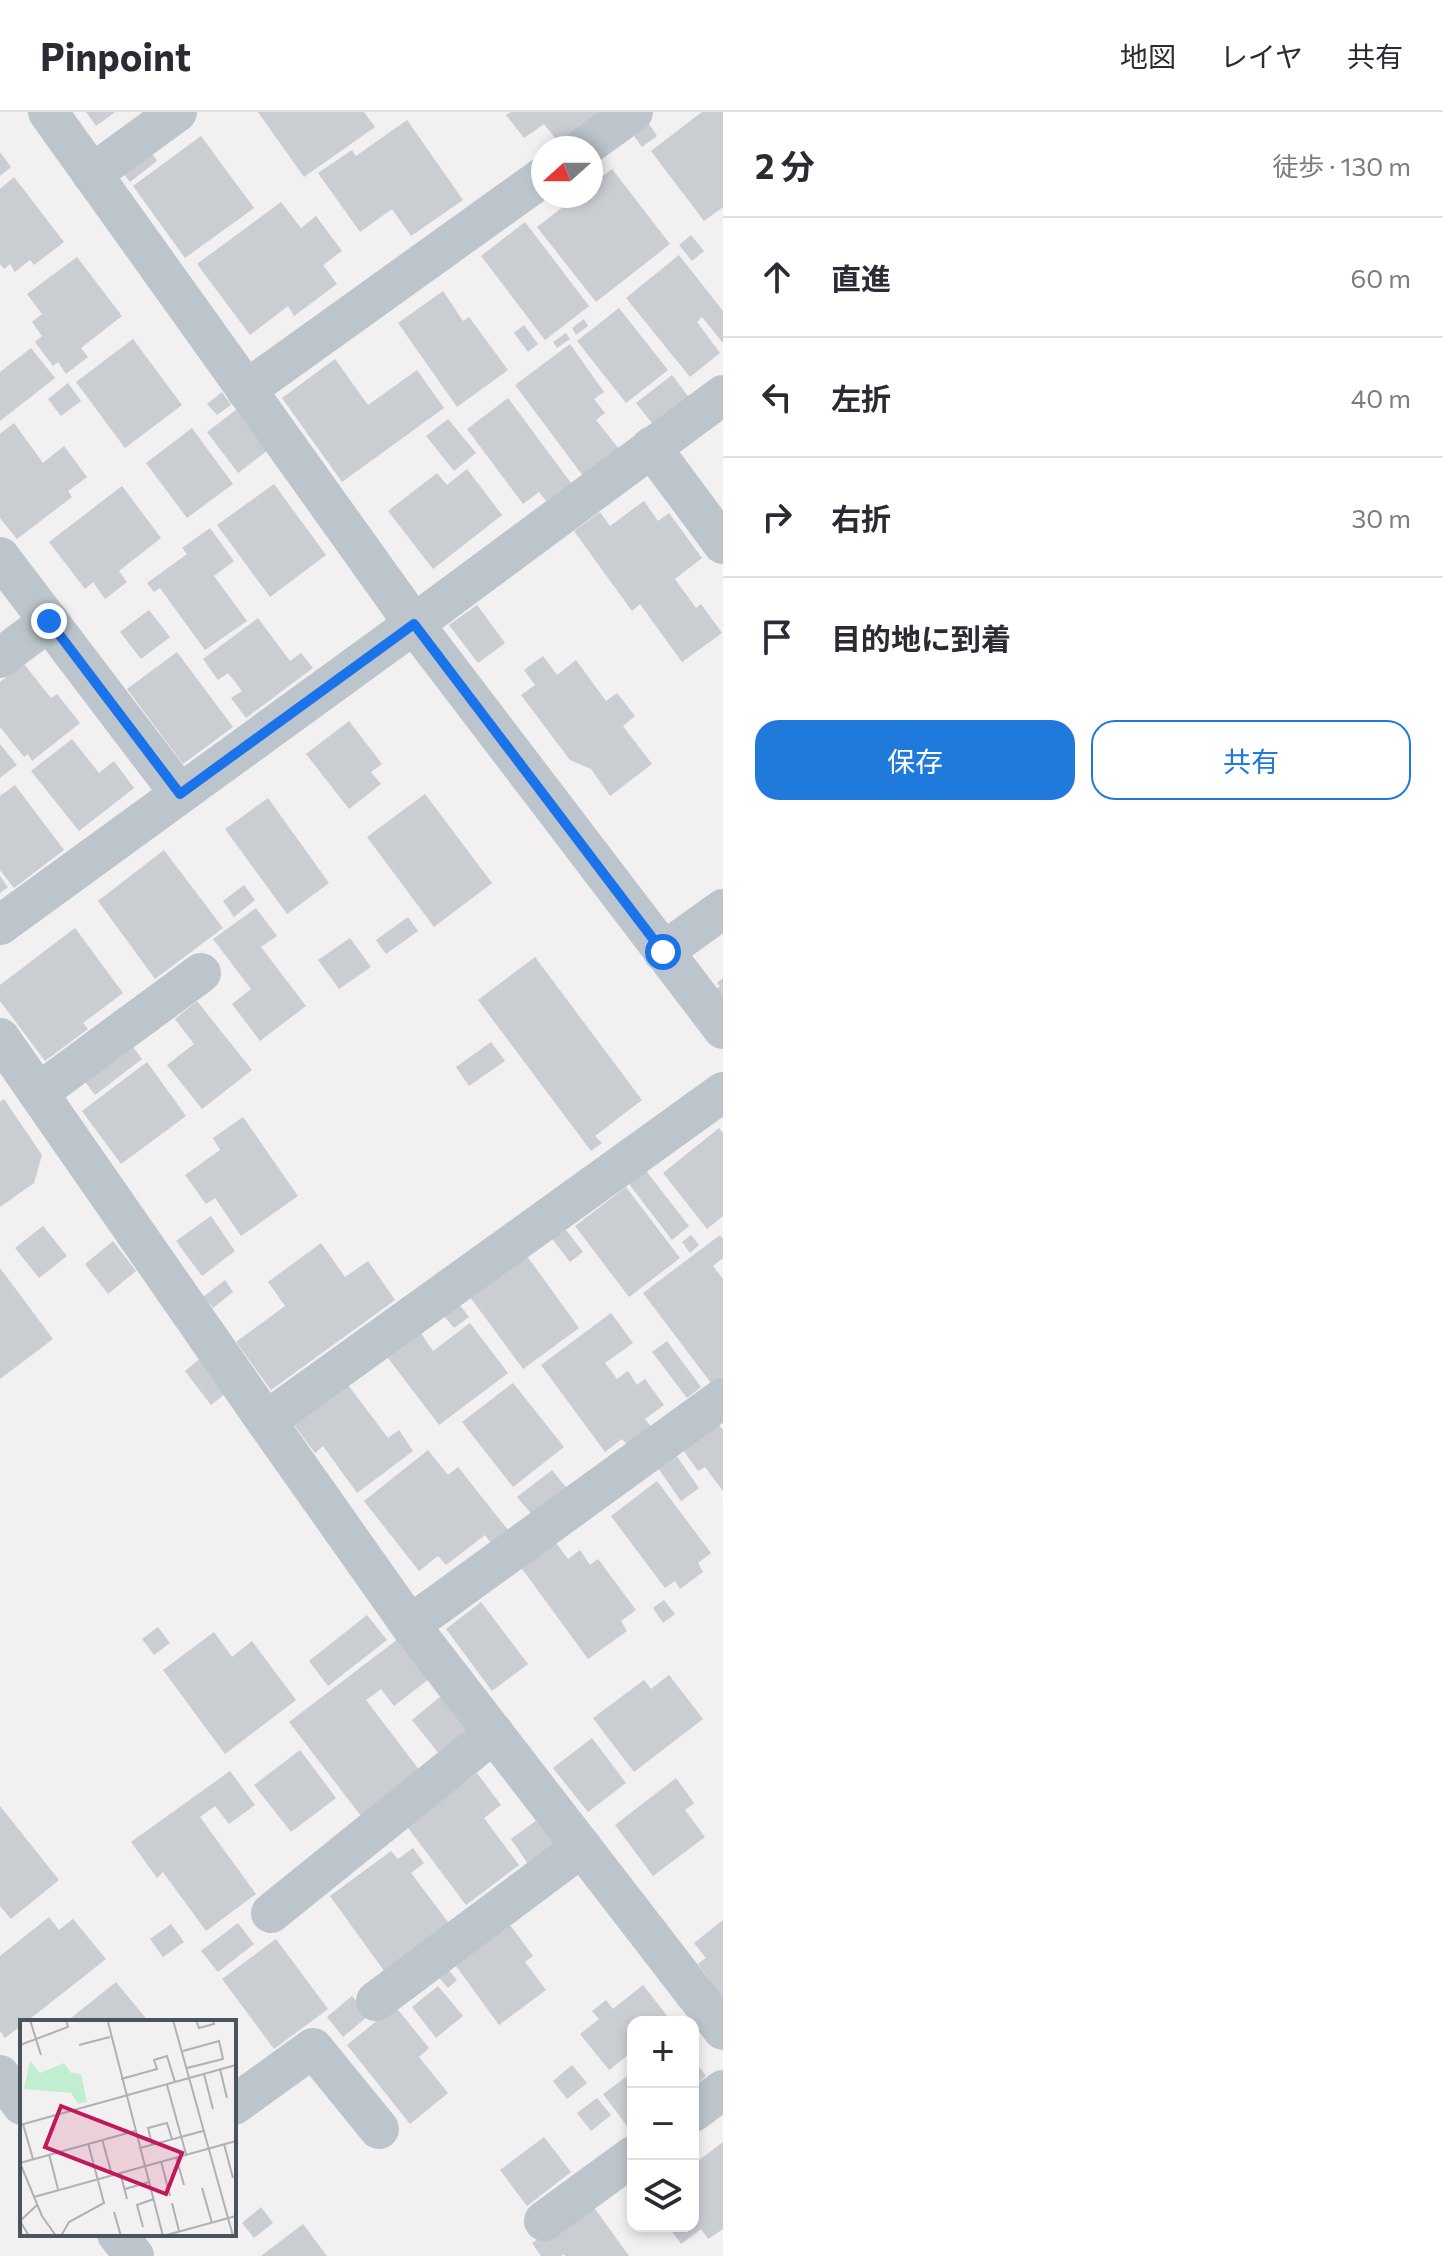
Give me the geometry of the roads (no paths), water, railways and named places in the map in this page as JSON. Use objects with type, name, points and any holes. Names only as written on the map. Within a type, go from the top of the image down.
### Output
[{"type":"street","points":[[48,112],[414,624],[723,1029]]},
{"type":"street","points":[[92,174],[177,112]]},
{"type":"street","points":[[600,136],[633,112]]},
{"type":"street","points":[[246,390],[531,186]]},
{"type":"street","points":[[0,925],[723,395]]},
{"type":"street","points":[[651,447],[723,544]]},
{"type":"street","points":[[0,557],[180,794]]},
{"type":"street","points":[[0,658],[49,621]]},
{"type":"street","points":[[663,952],[723,909]]},
{"type":"street","points":[[38,1093],[201,973]]},
{"type":"street","points":[[0,1038],[410,1625],[723,2030]]},
{"type":"street","points":[[266,1421],[723,1092]]},
{"type":"street","points":[[410,1625],[723,1398]]},
{"type":"street","points":[[271,1913],[494,1733]]},
{"type":"street","points":[[376,2001],[582,1847]]},
{"type":"street","points":[[236,2104],[313,2048],[379,2129]]},
{"type":"street","points":[[0,2075],[20,2102]]},
{"type":"street","points":[[699,2108],[723,2090]]},
{"type":"street","points":[[544,2221],[628,2160]]},
{"type":"street","points":[[119,2236],[134,2256]]}]
